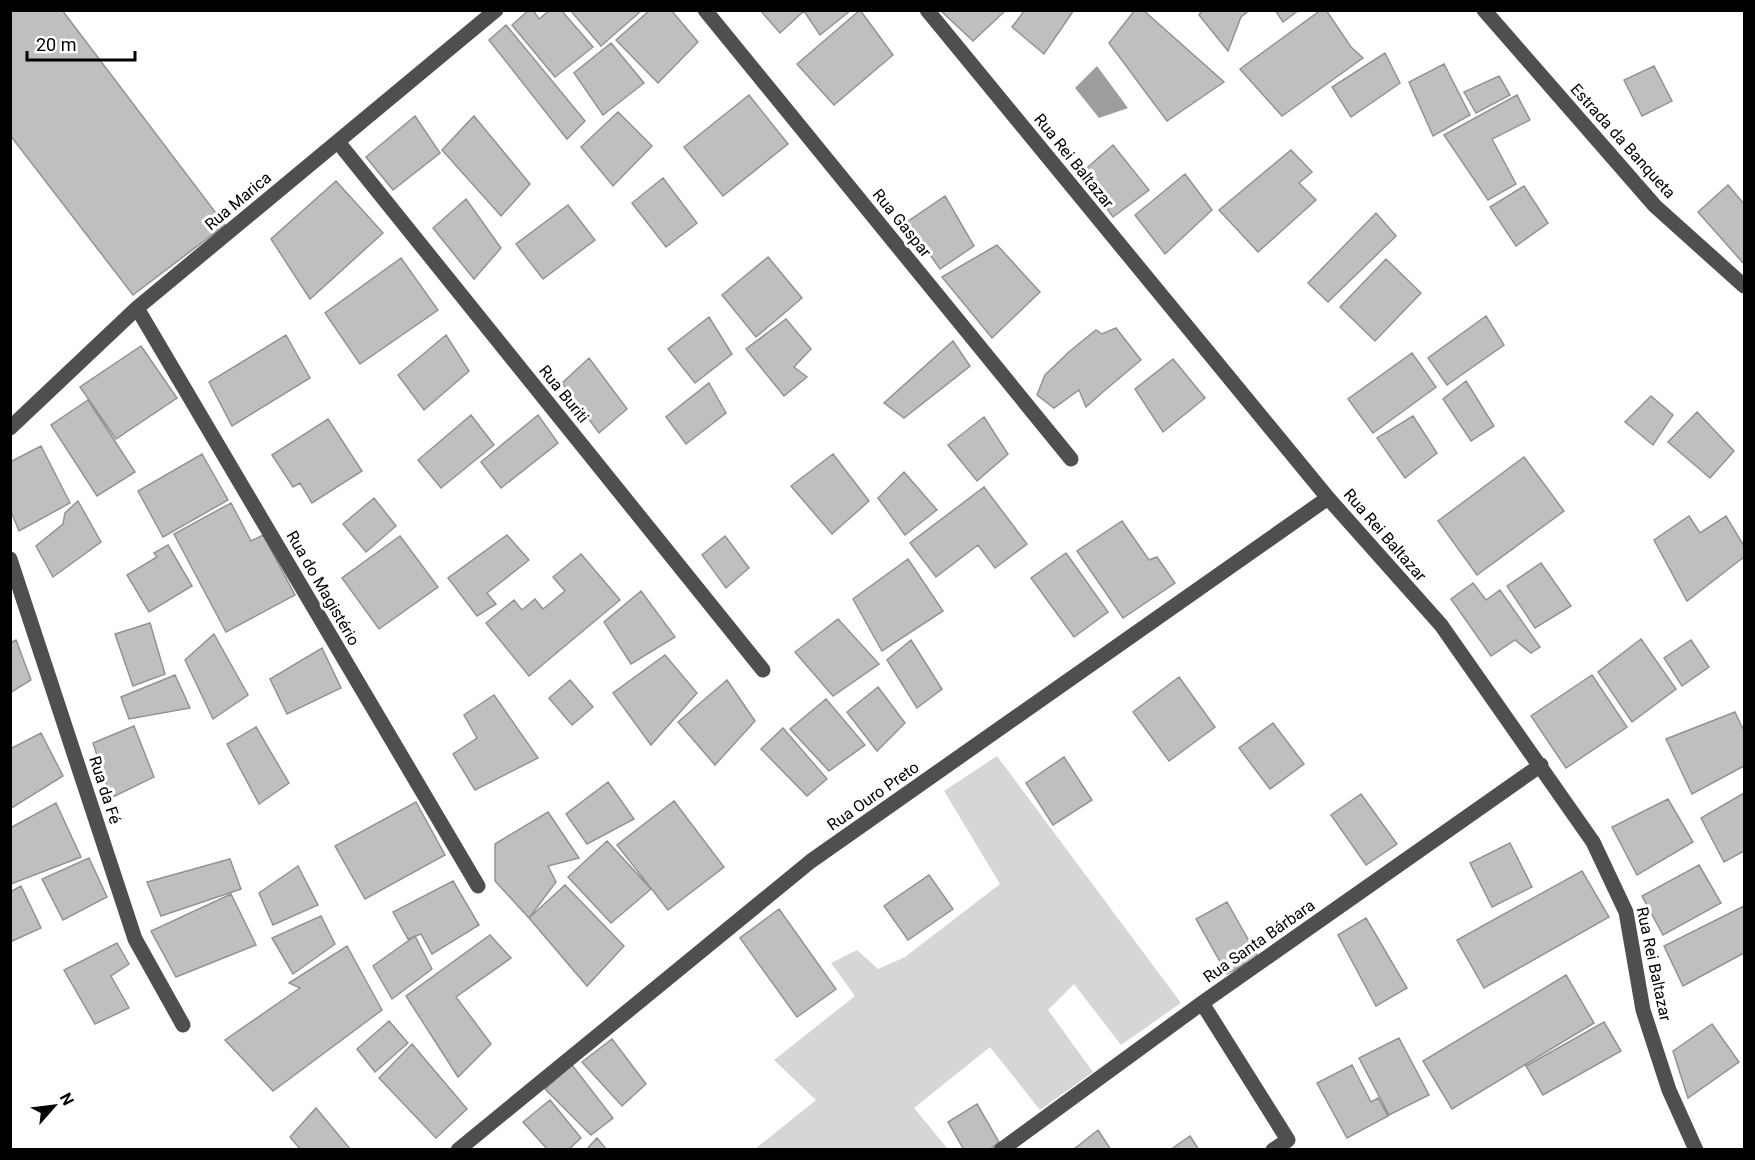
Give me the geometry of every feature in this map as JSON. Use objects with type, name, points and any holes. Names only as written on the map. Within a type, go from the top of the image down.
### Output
[{"type":"street","name":"Rua Marica","points":[[10,428],[137,308],[496,10]]},
{"type":"street","name":"Rua Gaspar","points":[[705,10],[1071,459]]},
{"type":"street","name":"Rua Rei Baltazar","points":[[927,10],[1328,498],[1441,626],[1593,842],[1626,912],[1643,1010],[1668,1090],[1696,1149]]},
{"type":"street","name":"Estrada da Banqueta","points":[[1484,10],[1655,206],[1744,286]]},
{"type":"street","name":"Rua Buriti","points":[[338,142],[762,670]]},
{"type":"street","name":"Rua do Magistério","points":[[137,308],[478,886]]},
{"type":"street","name":"Rua Ouro Preto","points":[[458,1149],[811,861],[1328,498]]},
{"type":"street","name":"Rua da Fé","points":[[10,559],[135,939],[183,1025]]},
{"type":"street","name":"Rua Santa Bárbara","points":[[1001,1149],[1202,1003],[1541,765]]},
{"type":"street","points":[[1202,1003],[1288,1140],[1273,1149]]},
{"type":"shaded area","points":[[1097,66],[1128,108],[1099,118],[1075,88]]},
{"type":"shaded area","points":[[997,756],[1181,1003],[1121,1045],[1074,984],[1048,1010],[1093,1072],[1040,1110],[990,1047],[914,1108],[948,1149],[755,1149],[816,1100],[774,1060],[855,996],[831,963],[857,950],[878,969],[905,957],[1000,884],[944,791]]},
{"type":"building","points":[[10,10],[62,10],[225,225],[133,295],[10,135]]},
{"type":"building","points":[[529,10],[533,10],[539,19],[550,10],[561,10],[593,47],[555,77],[512,25]]},
{"type":"building","points":[[570,10],[641,10],[641,11],[601,46]]},
{"type":"building","points":[[650,10],[671,10],[698,42],[658,83],[616,40]]},
{"type":"building","points":[[760,10],[851,10],[820,35],[804,11],[780,33]]},
{"type":"building","points":[[860,10],[893,55],[834,105],[797,64]]},
{"type":"building","points":[[940,10],[1006,10],[973,41]]},
{"type":"building","points":[[1025,10],[1074,10],[1044,54],[1012,27]]},
{"type":"building","points":[[1135,10],[1143,10],[1224,82],[1167,121],[1109,43]]},
{"type":"building","points":[[1202,10],[1250,10],[1241,17],[1228,51],[1199,15]]},
{"type":"building","points":[[1275,10],[1299,10],[1283,22]]},
{"type":"building","points":[[1321,10],[1326,10],[1351,47],[1363,58],[1282,116],[1240,69]]},
{"type":"building","points":[[506,25],[585,121],[567,139],[489,40]]},
{"type":"building","points":[[611,43],[644,83],[603,115],[574,73]]},
{"type":"building","points":[[1385,53],[1400,83],[1351,117],[1332,87]]},
{"type":"building","points":[[1444,64],[1470,115],[1433,136],[1409,82]]},
{"type":"building","points":[[1654,66],[1672,101],[1642,116],[1624,80]]},
{"type":"building","points":[[1499,76],[1510,95],[1476,113],[1464,92]]},
{"type":"building","points":[[749,95],[788,144],[723,196],[684,147]]},
{"type":"building","points":[[1517,95],[1530,120],[1492,139],[1516,184],[1488,200],[1444,135]]},
{"type":"building","points":[[618,112],[652,146],[613,186],[581,147]]},
{"type":"building","points":[[415,116],[440,153],[393,190],[366,157]]},
{"type":"building","points":[[474,116],[530,184],[501,216],[442,150]]},
{"type":"building","points":[[1113,145],[1149,190],[1113,217],[1081,173]]},
{"type":"building","points":[[1291,150],[1312,172],[1299,183],[1316,200],[1258,252],[1219,210]]},
{"type":"building","points":[[1185,174],[1212,210],[1165,254],[1135,215]]},
{"type":"building","points":[[663,178],[697,223],[666,247],[632,203]]},
{"type":"building","points":[[336,181],[383,233],[310,299],[271,239]]},
{"type":"building","points":[[1728,185],[1744,204],[1744,264],[1698,212]]},
{"type":"building","points":[[1524,186],[1548,223],[1516,246],[1490,207]]},
{"type":"building","points":[[945,196],[974,246],[940,269],[907,222]]},
{"type":"building","points":[[466,199],[501,248],[474,279],[433,228]]},
{"type":"building","points":[[568,205],[595,240],[543,279],[516,244]]},
{"type":"building","points":[[1376,213],[1396,236],[1328,302],[1308,283]]},
{"type":"building","points":[[997,245],[1040,292],[992,338],[942,277]]},
{"type":"building","points":[[768,257],[802,298],[756,337],[722,295]]},
{"type":"building","points":[[401,258],[438,310],[360,364],[325,313]]},
{"type":"building","points":[[1386,259],[1421,293],[1375,341],[1340,307]]},
{"type":"building","points":[[1486,316],[1504,345],[1447,385],[1428,358]]},
{"type":"building","points":[[709,317],[732,354],[695,383],[668,349]]},
{"type":"building","points":[[786,319],[811,349],[794,367],[807,377],[784,396],[746,349]]},
{"type":"building","points":[[1116,328],[1141,360],[1086,407],[1079,390],[1054,408],[1037,395],[1045,375],[1070,351],[1096,330],[1102,334]]},
{"type":"building","points":[[286,335],[310,378],[232,426],[209,382]]},
{"type":"building","points":[[446,335],[469,371],[424,410],[398,375]]},
{"type":"building","points":[[953,341],[970,366],[904,418],[884,403]]},
{"type":"building","points":[[141,346],[177,398],[116,439],[80,387]]},
{"type":"building","points":[[1412,353],[1436,387],[1373,433],[1348,399]]},
{"type":"building","points":[[589,358],[627,409],[599,433],[562,383]]},
{"type":"building","points":[[1173,359],[1205,398],[1163,432],[1135,389]]},
{"type":"building","points":[[1466,381],[1494,426],[1471,441],[1443,399]]},
{"type":"building","points":[[709,383],[726,413],[686,444],[666,417]]},
{"type":"building","points":[[1651,396],[1673,415],[1653,445],[1625,422]]},
{"type":"building","points":[[88,400],[135,472],[97,496],[51,425]]},
{"type":"building","points":[[1697,412],[1734,451],[1710,478],[1668,442]]},
{"type":"building","points":[[471,415],[494,445],[441,488],[418,460]]},
{"type":"building","points":[[538,415],[558,443],[501,488],[481,462]]},
{"type":"building","points":[[1413,416],[1437,453],[1405,478],[1377,438]]},
{"type":"building","points":[[984,417],[1008,454],[977,481],[948,445]]},
{"type":"building","points":[[328,419],[362,471],[312,503],[300,483],[293,487],[272,455]]},
{"type":"building","points":[[41,446],[70,503],[19,531],[10,509],[10,462]]},
{"type":"building","points":[[202,454],[228,500],[163,537],[138,491]]},
{"type":"building","points":[[833,454],[869,501],[832,534],[791,486]]},
{"type":"building","points":[[1524,457],[1564,511],[1477,575],[1438,521]]},
{"type":"building","points":[[904,472],[937,510],[905,535],[878,498]]},
{"type":"building","points":[[984,487],[1027,544],[995,568],[978,545],[936,577],[910,543]]},
{"type":"building","points":[[374,498],[396,526],[366,552],[343,524]]},
{"type":"building","points":[[78,501],[101,542],[53,577],[36,546],[63,524],[65,513]]},
{"type":"building","points":[[231,503],[251,541],[263,535],[295,595],[226,632],[174,534]]},
{"type":"building","points":[[1689,516],[1700,533],[1726,516],[1744,546],[1744,557],[1687,601],[1654,540]]},
{"type":"building","points":[[1122,521],[1149,560],[1157,557],[1175,583],[1123,618],[1077,551]]},
{"type":"building","points":[[507,535],[529,560],[487,593],[496,604],[477,616],[448,578]]},
{"type":"building","points":[[400,536],[438,587],[379,629],[342,578]]},
{"type":"building","points":[[725,536],[749,568],[726,588],[702,555]]},
{"type":"building","points":[[168,545],[192,586],[149,612],[127,575],[157,557],[154,553]]},
{"type":"building","points":[[1066,553],[1108,612],[1074,637],[1031,578]]},
{"type":"building","points":[[581,554],[620,600],[529,676],[486,623],[514,600],[522,610],[535,599],[543,609],[565,591],[553,577]]},
{"type":"building","points":[[908,559],[943,611],[882,651],[853,599]]},
{"type":"building","points":[[1541,563],[1571,606],[1535,628],[1507,586]]},
{"type":"building","points":[[1473,583],[1486,600],[1500,590],[1540,647],[1531,653],[1515,640],[1491,656],[1451,599]]},
{"type":"building","points":[[641,591],[675,637],[631,664],[604,622]]},
{"type":"building","points":[[838,619],[879,664],[833,696],[795,652]]},
{"type":"building","points":[[150,623],[165,674],[133,686],[115,634]]},
{"type":"building","points":[[214,634],[248,695],[213,719],[185,660]]},
{"type":"building","points":[[1641,639],[1676,689],[1632,722],[1598,672]]},
{"type":"building","points":[[16,640],[31,680],[10,693],[10,643]]},
{"type":"building","points":[[911,640],[942,689],[917,708],[887,660]]},
{"type":"building","points":[[1691,640],[1709,667],[1682,686],[1664,658]]},
{"type":"building","points":[[322,648],[341,688],[287,714],[270,679]]},
{"type":"building","points":[[665,655],[697,693],[651,745],[613,693]]},
{"type":"building","points":[[175,675],[190,708],[129,719],[121,697]]},
{"type":"building","points":[[1592,675],[1627,727],[1566,768],[1531,716]]},
{"type":"building","points":[[1179,677],[1215,727],[1169,761],[1133,712]]},
{"type":"building","points":[[570,680],[593,707],[572,725],[549,698]]},
{"type":"building","points":[[727,680],[755,721],[715,765],[678,722]]},
{"type":"building","points":[[878,687],[905,723],[877,751],[847,712]]},
{"type":"building","points":[[494,695],[538,758],[475,790],[453,754],[477,738],[464,715]]},
{"type":"building","points":[[826,699],[865,745],[829,771],[790,729]]},
{"type":"building","points":[[1735,712],[1744,731],[1744,766],[1692,794],[1666,739]]},
{"type":"building","points":[[1273,723],[1304,764],[1270,789],[1239,748]]},
{"type":"building","points":[[134,726],[154,777],[111,798],[93,743]]},
{"type":"building","points":[[256,727],[289,783],[259,804],[227,744]]},
{"type":"building","points":[[783,728],[827,779],[807,796],[761,749]]},
{"type":"building","points":[[41,733],[63,776],[10,809],[10,749]]},
{"type":"building","points":[[1064,757],[1092,800],[1053,825],[1026,783]]},
{"type":"building","points":[[608,782],[634,819],[587,844],[566,814]]},
{"type":"building","points":[[1744,793],[1744,851],[1724,862],[1701,818]]},
{"type":"building","points":[[1361,794],[1397,844],[1366,865],[1331,815]]},
{"type":"building","points":[[1668,799],[1693,842],[1637,875],[1612,827]]},
{"type":"building","points":[[674,801],[724,867],[668,910],[617,845]]},
{"type":"building","points":[[416,802],[445,855],[365,899],[335,846]]},
{"type":"building","points":[[56,803],[81,857],[11,884],[10,828]]},
{"type":"building","points":[[548,812],[579,858],[548,866],[556,882],[529,918],[495,881],[495,844]]},
{"type":"building","points":[[607,841],[651,889],[611,923],[568,877]]},
{"type":"building","points":[[1510,843],[1532,887],[1492,907],[1470,863]]},
{"type":"building","points":[[89,858],[107,897],[63,920],[42,879]]},
{"type":"building","points":[[230,859],[241,889],[161,916],[147,882]]},
{"type":"building","points":[[1699,865],[1721,903],[1663,935],[1642,896]]},
{"type":"building","points":[[298,866],[318,905],[273,925],[259,893]]},
{"type":"building","points":[[1582,871],[1609,917],[1484,988],[1457,940]]},
{"type":"building","points":[[929,875],[953,909],[908,940],[884,906]]},
{"type":"building","points":[[453,881],[479,925],[432,954],[421,934],[408,939],[393,912]]},
{"type":"building","points":[[565,885],[624,946],[587,986],[529,918]]},
{"type":"building","points":[[21,886],[41,928],[10,942],[10,892]]},
{"type":"building","points":[[231,894],[256,945],[176,977],[151,931]]},
{"type":"building","points":[[1227,902],[1258,957],[1227,974],[1196,919]]},
{"type":"building","points":[[1744,906],[1744,953],[1683,986],[1664,946]]},
{"type":"building","points":[[779,909],[836,989],[797,1017],[740,938]]},
{"type":"building","points":[[321,916],[335,944],[293,974],[272,938]]},
{"type":"building","points":[[1366,918],[1407,988],[1376,1006],[1338,935]]},
{"type":"building","points":[[490,935],[511,958],[456,997],[491,1044],[458,1077],[406,996]]},
{"type":"building","points":[[415,936],[432,969],[392,999],[373,966]]},
{"type":"building","points":[[117,943],[129,964],[111,976],[129,1008],[95,1024],[64,970]]},
{"type":"building","points":[[347,946],[382,1010],[273,1091],[225,1040],[300,988],[289,983]]},
{"type":"building","points":[[1566,975],[1594,1023],[1452,1109],[1423,1061]]},
{"type":"building","points":[[389,1021],[408,1043],[375,1072],[357,1049]]},
{"type":"building","points":[[1604,1022],[1621,1051],[1543,1095],[1526,1066]]},
{"type":"building","points":[[1712,1024],[1739,1062],[1688,1098],[1673,1051]]},
{"type":"building","points":[[1399,1038],[1429,1095],[1389,1115],[1359,1058]]},
{"type":"building","points":[[612,1039],[646,1084],[622,1106],[582,1062]]},
{"type":"building","points":[[412,1044],[467,1109],[436,1138],[379,1078]]},
{"type":"building","points":[[572,1065],[613,1118],[591,1135],[545,1089]]},
{"type":"building","points":[[1352,1065],[1371,1102],[1378,1098],[1388,1116],[1347,1138],[1317,1083]]},
{"type":"building","points":[[550,1100],[581,1138],[568,1150],[548,1150],[523,1122]]},
{"type":"building","points":[[977,1104],[999,1142],[989,1150],[964,1150],[948,1122]]},
{"type":"building","points":[[316,1108],[351,1150],[301,1150],[290,1137]]},
{"type":"building","points":[[1098,1130],[1111,1150],[1073,1150]]},
{"type":"building","points":[[1190,1136],[1199,1150],[1170,1150]]},
{"type":"building","points":[[597,1138],[607,1150],[586,1150]]}]
